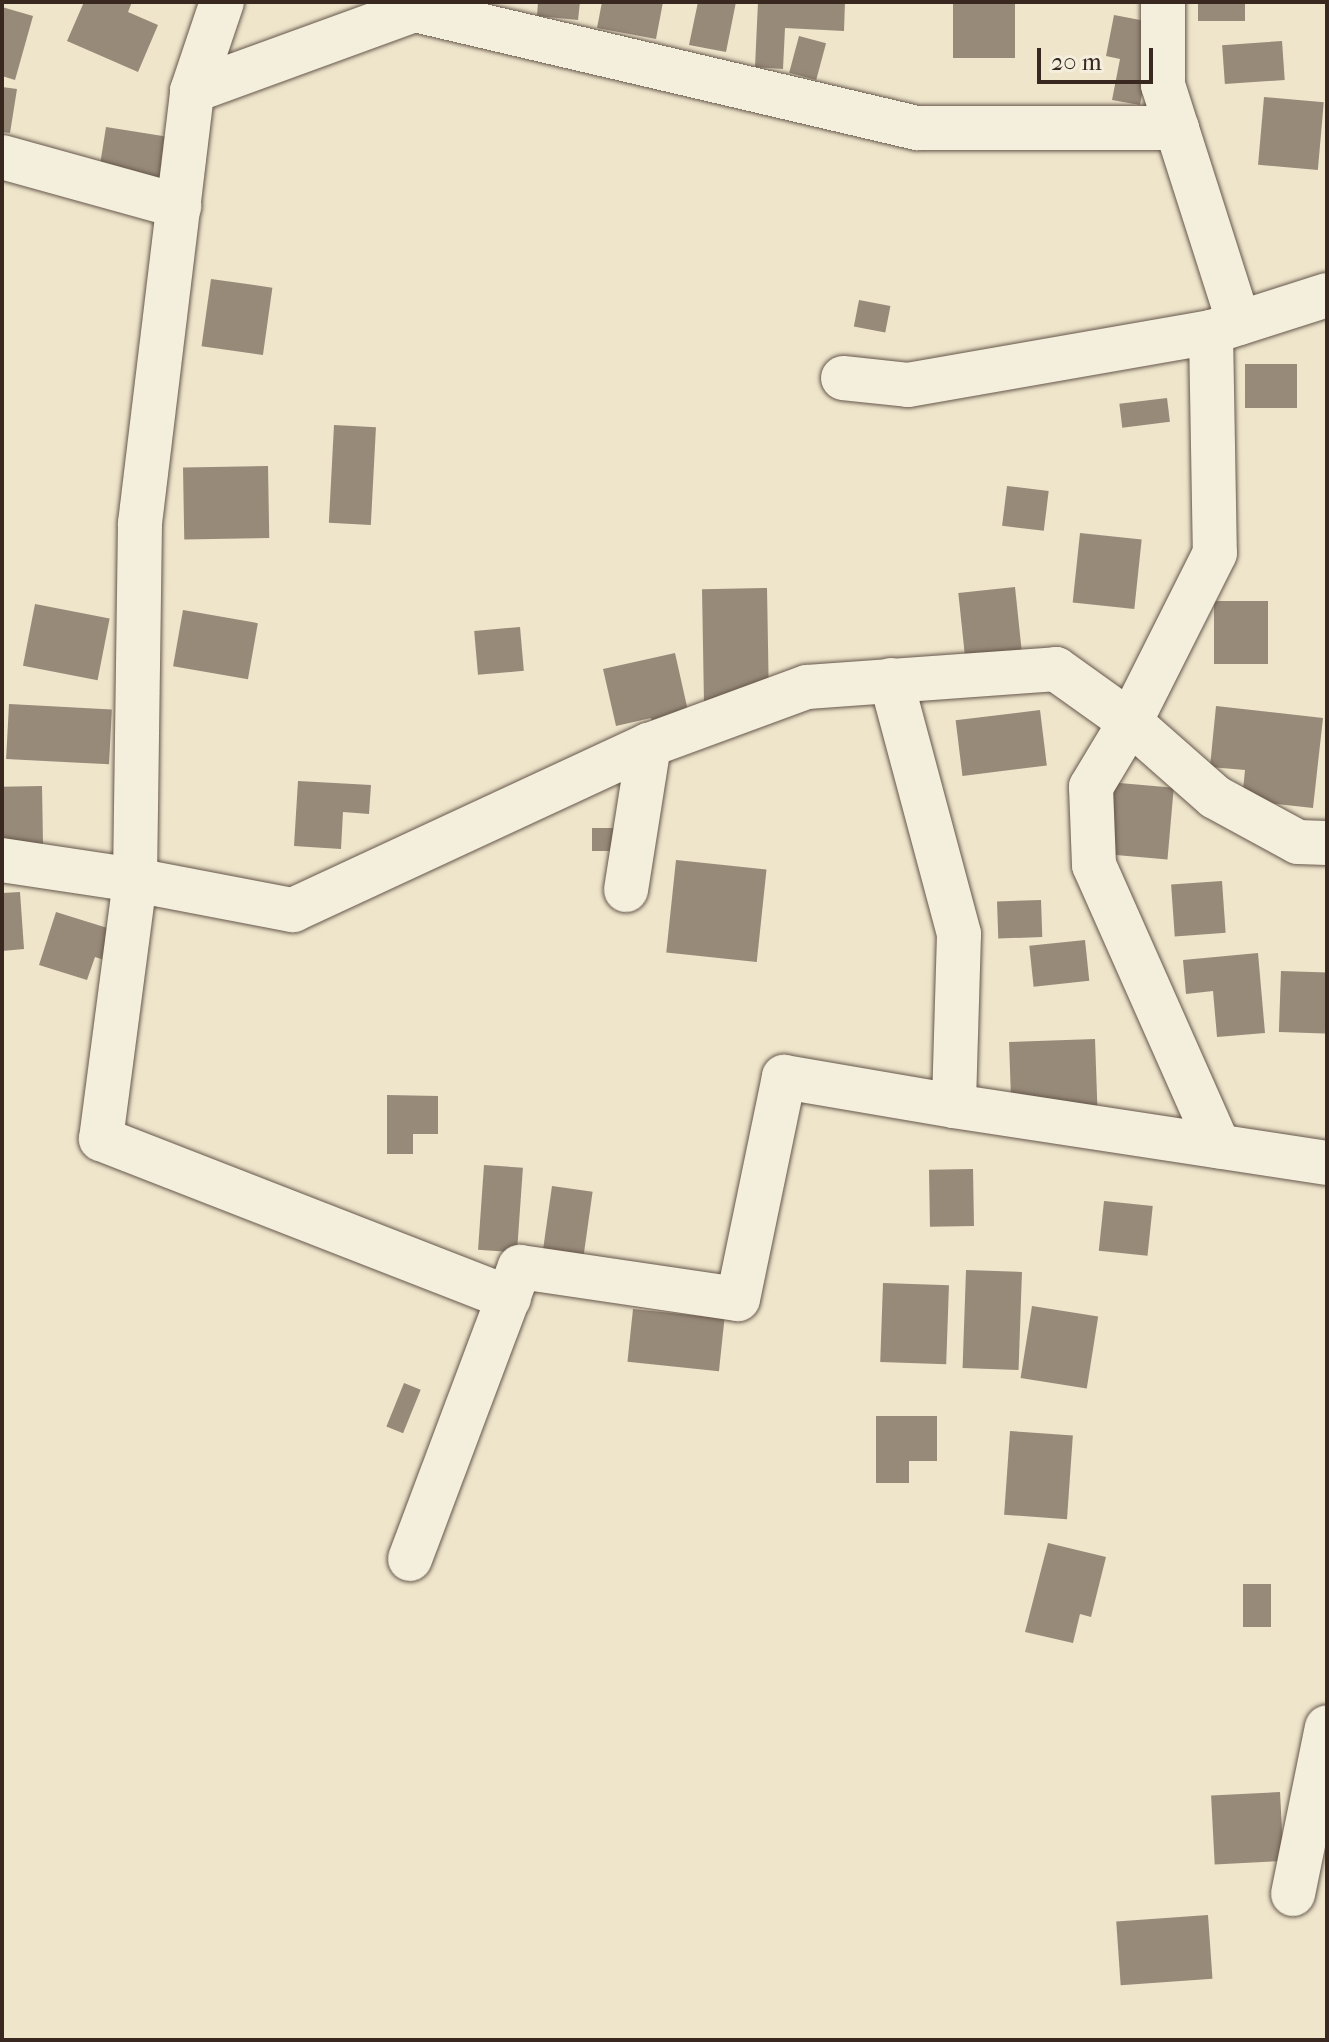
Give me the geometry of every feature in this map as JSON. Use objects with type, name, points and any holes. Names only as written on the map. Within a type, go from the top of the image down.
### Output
[{"type":"street","points":[[222,2],[192,91],[140,523],[135,880],[101,1139],[509,1298]]},
{"type":"street","points":[[1163,2],[1163,85],[1177,128],[1225,327],[1215,553],[1130,722],[1091,787],[1094,865],[1219,1147]]},
{"type":"street","points":[[192,91],[416,6],[917,128],[1177,128]]},
{"type":"street","points":[[2,157],[179,206]]},
{"type":"street","points":[[843,378],[908,385],[1225,327],[1327,295]]},
{"type":"street","points":[[2,860],[135,880],[293,910],[649,745],[807,687],[1056,669],[1130,722],[1215,797],[1298,842],[1327,843]]},
{"type":"street","points":[[891,680],[959,934],[954,1106]]},
{"type":"street","points":[[626,890],[649,745]]},
{"type":"street","points":[[410,1559],[520,1267],[738,1299],[784,1077],[1327,1163]]},
{"type":"street","points":[[1293,1894],[1327,1727]]},
{"type":"building","points":[[84,2],[132,2],[128,12],[158,25],[138,72],[67,41]]},
{"type":"building","points":[[538,2],[580,2],[578,20],[537,16]]},
{"type":"building","points":[[602,2],[663,2],[656,39],[597,28]]},
{"type":"building","points":[[698,2],[736,2],[726,52],[689,45]]},
{"type":"building","points":[[758,2],[845,2],[844,31],[785,28],[783,69],[755,67]]},
{"type":"building","points":[[953,2],[1015,2],[1015,58],[953,58]]},
{"type":"building","points":[[1198,2],[1245,2],[1245,21],[1198,21]]},
{"type":"building","points":[[2,7],[33,16],[15,80],[2,76]]},
{"type":"building","points":[[1114,15],[1156,23],[1140,105],[1112,100],[1120,59],[1106,56]]},
{"type":"building","points":[[799,36],[826,43],[816,80],[789,73]]},
{"type":"building","points":[[1282,41],[1285,80],[1225,84],[1222,45]]},
{"type":"building","points":[[2,87],[17,89],[10,133],[2,132]]},
{"type":"building","points":[[1264,97],[1324,102],[1318,170],[1258,165]]},
{"type":"building","points":[[106,127],[191,140],[182,199],[97,185]]},
{"type":"building","points":[[211,279],[272,288],[263,355],[202,346]]},
{"type":"building","points":[[859,300],[890,306],[885,333],[854,327]]},
{"type":"building","points":[[1245,364],[1297,364],[1297,408],[1245,408]]},
{"type":"building","points":[[1167,398],[1170,422],[1122,428],[1119,404]]},
{"type":"building","points":[[334,425],[376,427],[371,525],[329,523]]},
{"type":"building","points":[[268,466],[269,538],[184,539],[183,467]]},
{"type":"building","points":[[1007,486],[1049,491],[1044,531],[1002,526]]},
{"type":"building","points":[[1080,533],[1142,539],[1134,609],[1073,603]]},
{"type":"building","points":[[1015,587],[1022,651],[965,657],[958,593]]},
{"type":"building","points":[[767,588],[769,710],[704,711],[702,589]]},
{"type":"building","points":[[1214,601],[1268,601],[1268,664],[1214,664]]},
{"type":"building","points":[[35,604],[110,619],[98,680],[23,666]]},
{"type":"building","points":[[183,610],[258,623],[248,679],[173,666]]},
{"type":"building","points":[[520,627],[524,671],[478,675],[474,631]]},
{"type":"building","points":[[675,653],[694,738],[657,745],[651,718],[616,726],[603,669]]},
{"type":"building","points":[[9,704],[112,709],[109,764],[6,759]]},
{"type":"building","points":[[1216,706],[1323,718],[1313,808],[1242,800],[1245,770],[1210,767]]},
{"type":"building","points":[[1040,710],[1047,766],[962,776],[956,720]]},
{"type":"building","points":[[298,781],[371,785],[369,814],[343,812],[341,849],[294,846]]},
{"type":"building","points":[[1108,782],[1174,788],[1167,859],[1102,854]]},
{"type":"building","points":[[42,786],[43,847],[3,848],[2,787]]},
{"type":"building","points":[[592,828],[629,828],[629,851],[592,851]]},
{"type":"building","points":[[676,860],[767,870],[757,962],[666,952]]},
{"type":"building","points":[[1222,881],[1226,933],[1175,936],[1171,885]]},
{"type":"building","points":[[20,892],[24,949],[2,951],[2,893]]},
{"type":"building","points":[[1041,900],[1042,937],[998,939],[997,902]]},
{"type":"building","points":[[56,912],[130,935],[120,965],[95,957],[87,980],[39,965]]},
{"type":"building","points":[[1085,940],[1089,981],[1034,987],[1029,946]]},
{"type":"building","points":[[1258,953],[1265,1033],[1217,1037],[1213,991],[1186,994],[1183,960]]},
{"type":"building","points":[[1281,971],[1327,973],[1325,1034],[1279,1032]]},
{"type":"building","points":[[1095,1039],[1097,1106],[1011,1109],[1009,1042]]},
{"type":"building","points":[[387,1095],[438,1096],[438,1134],[413,1134],[413,1154],[387,1154]]},
{"type":"building","points":[[484,1165],[523,1168],[517,1253],[478,1250]]},
{"type":"building","points":[[973,1169],[974,1226],[930,1227],[929,1170]]},
{"type":"building","points":[[552,1186],[593,1192],[583,1258],[543,1252]]},
{"type":"building","points":[[1104,1201],[1153,1206],[1148,1256],[1099,1251]]},
{"type":"building","points":[[966,1270],[1022,1272],[1019,1370],[963,1368]]},
{"type":"building","points":[[883,1283],[949,1285],[946,1364],[880,1362]]},
{"type":"building","points":[[1032,1306],[1098,1316],[1087,1389],[1021,1378]]},
{"type":"building","points":[[633,1309],[724,1319],[719,1371],[627,1362]]},
{"type":"building","points":[[404,1383],[421,1390],[403,1433],[386,1427]]},
{"type":"building","points":[[876,1416],[937,1416],[937,1461],[909,1461],[909,1483],[876,1483]]},
{"type":"building","points":[[1010,1431],[1073,1435],[1067,1519],[1004,1515]]},
{"type":"building","points":[[1048,1543],[1106,1557],[1091,1617],[1080,1614],[1073,1643],[1025,1632]]},
{"type":"building","points":[[1243,1584],[1271,1584],[1271,1627],[1243,1627]]},
{"type":"building","points":[[1280,1792],[1284,1861],[1215,1865],[1211,1796]]},
{"type":"building","points":[[1208,1915],[1212,1979],[1121,1985],[1116,1921]]}]
